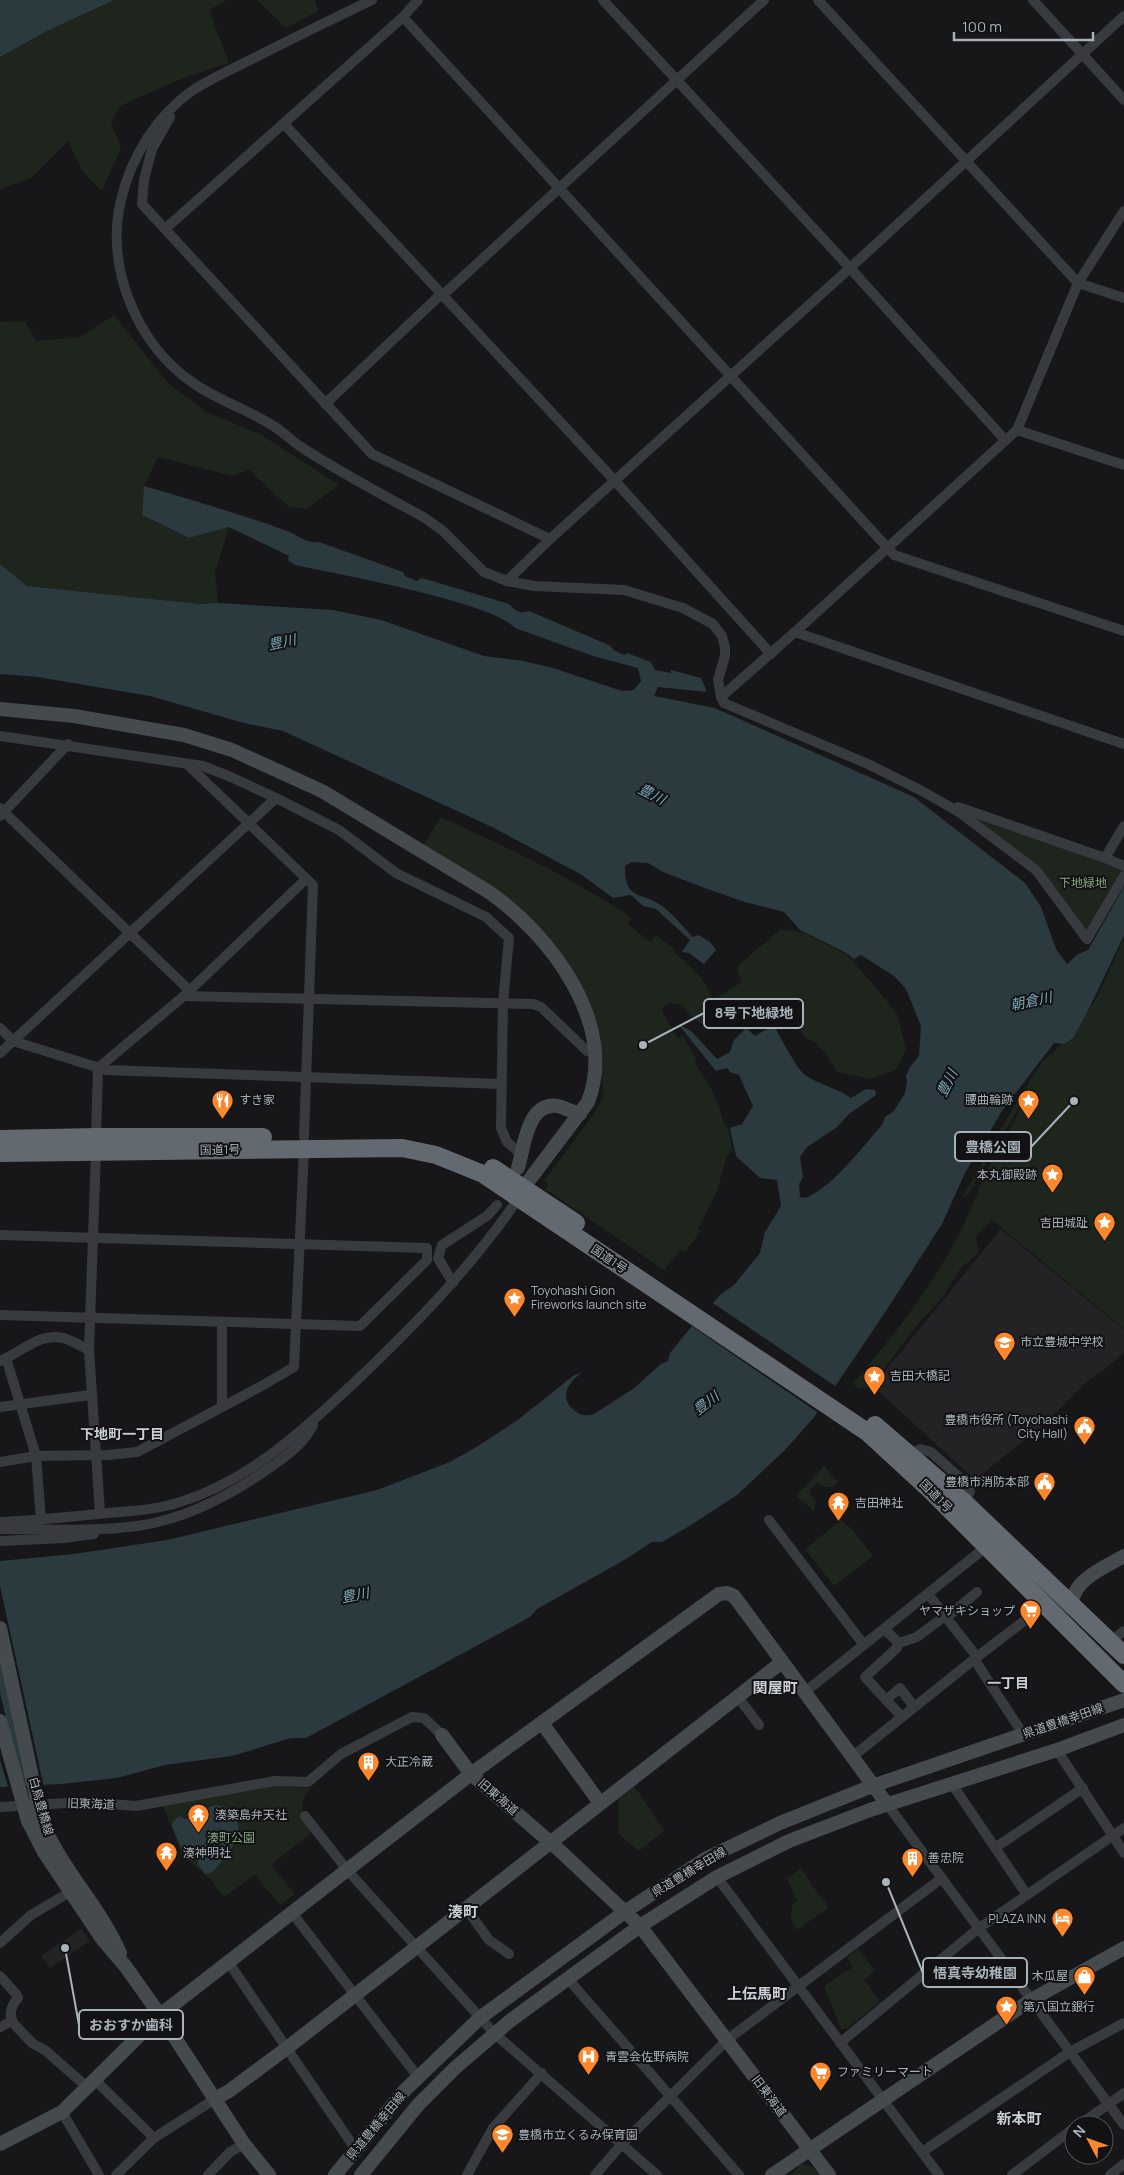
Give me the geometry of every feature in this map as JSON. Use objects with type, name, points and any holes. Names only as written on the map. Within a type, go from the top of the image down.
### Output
[{"type":"highway","name":"国道1号","points":[[0,1139],[96,1144],[304,1143],[402,1148],[436,1155],[483,1174],[525,1196],[911,1454],[1072,1604],[1117,1636],[1124,1655]]},
{"type":"highway","name":"国道1号","points":[[0,1153],[96,1144]]},
{"type":"highway","name":"国道1号","points":[[847,1412],[901,1462],[1124,1684]]},
{"type":"street","points":[[372,0],[223,74],[193,91],[174,107],[143,144],[132,165],[118,212],[116,238],[123,281],[135,314],[150,340],[169,362],[191,382],[275,427],[308,451],[425,518],[443,531],[484,572],[507,581],[534,586],[624,590],[696,614],[713,624],[722,636],[725,656],[718,680],[724,703],[868,764],[959,812],[1036,870],[1087,939],[1124,876]]},
{"type":"street","points":[[165,229],[403,17],[418,0]]},
{"type":"street","points":[[603,0],[850,268],[1005,440]]},
{"type":"street","points":[[325,404],[437,298],[443,295],[764,0]]},
{"type":"street","points":[[818,0],[1078,283],[1124,298]]},
{"type":"street","points":[[1033,0],[1124,100]]},
{"type":"street","points":[[507,581],[550,539],[850,268],[1124,16]]},
{"type":"street","points":[[403,17],[894,555],[1124,631]]},
{"type":"street","points":[[174,107],[152,149],[143,188],[142,204],[372,454],[550,539]]},
{"type":"street","points":[[284,124],[615,481],[771,654]]},
{"type":"street","points":[[721,697],[771,654],[1017,430],[1078,283],[1124,210]]},
{"type":"street","points":[[1017,430],[1124,465]]},
{"type":"street","points":[[795,632],[1124,744]]},
{"type":"street","points":[[0,709],[74,716],[184,735],[232,750],[322,791],[489,892],[509,906],[529,924],[544,941],[560,965],[582,1003],[589,1021],[596,1074],[588,1102],[525,1196],[490,1240],[453,1283],[385,1353],[317,1417],[271,1456],[217,1487],[178,1503],[140,1510],[41,1520],[0,1522]]},
{"type":"street","points":[[0,736],[68,744],[203,766],[276,798],[339,830],[396,873],[486,917],[508,938],[503,1003],[501,1128],[503,1136],[520,1162]]},
{"type":"street","points":[[68,744],[1,812],[130,933],[187,993],[309,1000],[533,1004],[541,1007],[586,1051],[594,1052]]},
{"type":"street","points":[[0,1462],[36,1456],[108,1455],[137,1452],[294,1367],[313,885],[188,765]]},
{"type":"street","points":[[0,1053],[276,798]]},
{"type":"street","points":[[939,800],[1124,866]]},
{"type":"street","points":[[1105,858],[1124,826]]},
{"type":"street","points":[[100,1513],[90,1395],[89,1350],[98,1068],[187,993],[306,879]]},
{"type":"street","points":[[0,1028],[13,1041],[106,1070],[501,1084]]},
{"type":"street","points":[[520,1162],[530,1125],[536,1113],[542,1108],[557,1106],[580,1114]]},
{"type":"street","points":[[453,1283],[438,1258],[442,1245],[487,1216],[498,1205]]},
{"type":"street","points":[[0,1235],[427,1248],[427,1260],[360,1326],[0,1316]]},
{"type":"street","points":[[222,1323],[222,1407]]},
{"type":"street","points":[[41,1520],[36,1456],[20,1404],[3,1360],[34,1342],[48,1338],[62,1337],[89,1350]]},
{"type":"street","points":[[0,1407],[90,1395]]},
{"type":"street","points":[[0,1529],[138,1526],[182,1513],[238,1489],[289,1455],[311,1429],[317,1417]]},
{"type":"street","points":[[769,1520],[864,1645]]},
{"type":"street","points":[[0,1541],[64,1538],[94,1534],[94,1528]]},
{"type":"street","points":[[805,1692],[986,1547]]},
{"type":"street","points":[[1072,1604],[1074,1592],[1092,1575],[1124,1556]]},
{"type":"street","points":[[897,1643],[917,1637],[978,1592]]},
{"type":"street","points":[[471,1774],[719,1594],[727,1593],[734,1596],[872,1786],[1124,2125]]},
{"type":"street","points":[[928,1594],[975,1658],[1023,1734]]},
{"type":"street","points":[[852,1757],[975,1658],[1045,1605]]},
{"type":"street","name":"白鳥豊橋線","points":[[0,1628],[38,1803],[51,1842],[112,1934],[126,1967]]},
{"type":"street","points":[[884,1629],[897,1643]]},
{"type":"street","points":[[897,1643],[897,1648],[865,1677],[902,1717]]},
{"type":"street","points":[[116,2175],[154,2138],[229,2091],[287,2048],[782,1662]]},
{"type":"street","points":[[886,1700],[900,1688],[914,1707]]},
{"type":"street","points":[[738,1697],[759,1725]]},
{"type":"street","name":"県道豊橋幸田線","points":[[335,2175],[418,2077],[481,2017],[626,1911],[706,1859],[780,1823],[872,1786],[1124,1700]]},
{"type":"street","name":"旧東海道","points":[[0,1807],[23,1803],[83,1802],[136,1806],[275,1781],[308,1782],[341,1754],[397,1724],[418,1716],[424,1718],[442,1735],[471,1774],[550,1842],[640,1926],[829,2175]]},
{"type":"street","name":"白鳥豊橋線","points":[[0,1720],[23,1803],[35,1837],[102,1940],[126,1967],[160,2015],[244,2144],[269,2175]]},
{"type":"street","points":[[542,1723],[600,1803]]},
{"type":"street","name":"県道豊橋幸田線","points":[[361,2175],[418,2104],[455,2068],[495,2034],[640,1926],[717,1877],[790,1841],[887,1804],[1057,1750],[1124,1725]]},
{"type":"street","points":[[1057,1750],[1114,1835],[1124,1854]]},
{"type":"street","name":"旧東海道","points":[[0,2144],[62,2112],[160,2015],[293,1914],[471,1774]]},
{"type":"street","points":[[952,1784],[1026,1895]]},
{"type":"street","points":[[995,1848],[1083,1788]]},
{"type":"street","points":[[305,1816],[348,1871],[495,2034],[657,2175]]},
{"type":"street","points":[[840,2044],[979,1928],[1124,1828]]},
{"type":"street","points":[[717,1877],[939,2175]]},
{"type":"street","points":[[595,2175],[622,2144],[727,2040],[942,1878]]},
{"type":"street","points":[[0,1943],[31,1916],[70,1892]]},
{"type":"street","points":[[466,1908],[489,1940],[509,1954]]},
{"type":"street","points":[[293,1914],[418,2077]]},
{"type":"street","points":[[772,2175],[1031,2000],[1124,1948]]},
{"type":"street","points":[[229,1963],[356,2150]]},
{"type":"street","points":[[0,1976],[17,1995],[18,1998],[11,2010],[12,2021],[22,2034],[91,2083],[154,2138]]},
{"type":"street","points":[[568,1979],[739,2175]]},
{"type":"street","points":[[0,2027],[12,2021]]},
{"type":"street","points":[[922,2152],[1070,2052],[1124,2023]]},
{"type":"street","points":[[467,2175],[493,2128],[542,2073]]},
{"type":"street","points":[[1092,2115],[1124,2093]]},
{"type":"street","points":[[62,2112],[99,2175]]},
{"type":"street","points":[[1012,2175],[1064,2136]]},
{"type":"street","points":[[208,2175],[230,2152],[244,2144]]},
{"type":"street","points":[[1110,2175],[1124,2164]]},
{"type":"shaded area","name":"市立豊城中学校","points":[[1001,1229],[1124,1330],[1124,1352],[1104,1370],[1091,1378],[1044,1424],[975,1480],[873,1386]]},
{"type":"shaded area","points":[[81,1929],[90,1941],[50,1968],[41,1956]]},
{"type":"green space","points":[[114,0],[227,0],[209,10],[229,63],[181,79],[120,106],[111,122],[121,148],[102,191],[83,172],[68,141],[31,178],[0,189],[0,57],[47,31]]},
{"type":"green space","points":[[257,0],[315,0],[318,11],[286,28]]},
{"type":"green space","points":[[114,315],[169,384],[206,412],[260,434],[339,485],[306,509],[289,507],[249,470],[232,476],[158,457],[144,486],[142,515],[189,538],[229,527],[215,573],[218,603],[200,604],[26,586],[0,564],[0,322],[25,321],[36,341],[80,337]]},
{"type":"green space","name":"下地緑地","points":[[959,812],[1124,866],[1124,875],[1087,939],[1036,870]]},
{"type":"green space","points":[[441,817],[563,876],[610,903],[632,918],[627,923],[650,942],[656,935],[676,951],[675,953],[702,980],[713,1000],[742,982],[737,970],[740,964],[781,929],[805,933],[846,954],[897,1014],[906,1049],[896,1070],[871,1079],[837,1072],[826,1054],[816,1043],[805,1037],[782,999],[746,1024],[736,1017],[737,1010],[723,1021],[707,1027],[691,1017],[682,1005],[670,1003],[663,1007],[662,1011],[678,1038],[683,1036],[697,1060],[694,1062],[704,1076],[719,1107],[724,1124],[727,1126],[733,1152],[727,1155],[717,1191],[698,1229],[701,1231],[685,1252],[681,1250],[664,1270],[545,1189],[548,1184],[544,1181],[593,1115],[603,1098],[601,1057],[556,951],[421,849]]},
{"type":"green space","points":[[1124,937],[1124,1329],[992,1220],[976,1237],[979,1252],[960,1269],[942,1298],[912,1331],[877,1379],[866,1388],[859,1389],[853,1384],[907,1316],[955,1242],[988,1169],[1026,1095],[967,1196],[963,1197],[1003,1125],[1041,1063],[1075,1033],[1099,994]]},
{"type":"green space","points":[[824,1466],[838,1482],[832,1487],[824,1487],[817,1483],[810,1490],[811,1496],[815,1499],[814,1511],[796,1496]]},
{"type":"green space","points":[[841,1520],[853,1530],[873,1556],[834,1586],[805,1549]]},
{"type":"green space","points":[[633,1784],[664,1831],[639,1851],[618,1833],[619,1795]]},
{"type":"green space","name":"湊町公園","points":[[270,1786],[311,1788],[304,1799],[302,1810],[305,1820],[313,1831],[271,1865],[295,1894],[280,1905],[255,1875],[224,1897],[211,1880],[182,1854],[162,1804]]},
{"type":"green space","points":[[801,1868],[829,1907],[797,1930],[791,1920],[792,1904],[797,1901],[787,1879]]},
{"type":"green space","points":[[858,1949],[875,1971],[864,1980],[880,2002],[846,2029],[841,2029],[824,1986],[853,1967],[847,1957]]},
{"type":"green space","points":[[802,2164],[813,2167],[820,2175],[792,2175],[798,2166]]},
{"type":"water","points":[[0,0],[114,0],[47,31],[0,57]]},
{"type":"water","points":[[144,486],[252,519],[287,531],[306,540],[319,542],[403,572],[405,576],[417,581],[422,578],[509,604],[520,612],[529,611],[611,646],[613,650],[624,655],[627,653],[651,662],[655,670],[671,673],[671,670],[701,678],[707,692],[658,687],[654,696],[715,708],[914,797],[1025,883],[1041,907],[1056,949],[1067,964],[1078,954],[1088,950],[1124,887],[1124,935],[1073,1038],[1064,1044],[1054,1043],[1002,1111],[965,1173],[942,1224],[815,1416],[785,1450],[737,1495],[662,1542],[652,1542],[626,1559],[537,1609],[530,1617],[306,1738],[291,1738],[232,1756],[165,1765],[117,1778],[61,1784],[0,1787],[0,1561],[74,1554],[167,1540],[377,1490],[450,1462],[478,1446],[519,1419],[573,1376],[582,1372],[569,1386],[566,1396],[567,1401],[580,1414],[594,1414],[633,1389],[661,1364],[668,1361],[670,1353],[687,1332],[720,1295],[734,1285],[760,1253],[765,1232],[781,1206],[777,1180],[760,1178],[736,1156],[730,1128],[742,1124],[753,1106],[739,1075],[730,1072],[727,1068],[716,1071],[678,1024],[691,1031],[717,1059],[730,1052],[734,1040],[746,1028],[755,1036],[774,1025],[784,1044],[805,1075],[851,1098],[866,1089],[875,1090],[876,1095],[849,1114],[836,1128],[807,1147],[800,1157],[803,1177],[799,1184],[800,1197],[806,1198],[817,1192],[837,1175],[882,1125],[885,1117],[894,1111],[905,1093],[906,1076],[910,1067],[919,1056],[921,1026],[906,989],[894,976],[861,955],[854,959],[843,951],[800,930],[784,912],[745,902],[702,887],[663,872],[648,863],[632,862],[625,866],[626,877],[631,891],[662,906],[693,937],[699,935],[710,942],[716,950],[704,964],[689,953],[682,952],[690,940],[656,909],[643,906],[631,895],[613,898],[582,875],[492,827],[283,731],[244,723],[150,696],[38,677],[0,674],[0,564],[27,586],[200,604],[218,603],[333,610],[381,620],[484,656],[523,661],[553,668],[622,691],[634,690],[641,681],[638,668],[593,656],[515,628],[501,618],[477,608],[412,590],[295,565],[288,560],[289,556],[229,527],[189,538],[142,515]]},
{"type":"water","points":[[216,1805],[229,1810],[233,1814],[237,1821],[237,1836],[231,1850],[221,1862],[211,1873],[205,1874],[198,1861],[182,1850],[172,1826],[179,1816],[185,1819],[200,1816],[200,1810]]},
{"type":"pier","points":[[710,1301],[838,1388],[820,1414],[690,1325]]},
{"type":"pier","points":[[0,1586],[44,1788],[29,1789],[0,1656]]},
{"type":"pier","points":[[0,1693],[25,1789],[9,1790],[0,1760]]},
{"type":"place","name":"8号下地緑地","points":[[643,1045]]},
{"type":"place","name":"豊橋公園","points":[[1074,1101]]},
{"type":"place","name":"すき家","points":[[223,1119]]},
{"type":"place","name":"腰曲輪跡","points":[[1029,1119]]},
{"type":"place","name":"本丸御殿跡","points":[[1053,1194]]},
{"type":"place","name":"吉田城趾","points":[[1104,1242]]},
{"type":"place","name":"Toyohashi Gion Fireworks launch site","points":[[515,1317]]},
{"type":"place","name":"市立豊城中学校","points":[[1004,1361]]},
{"type":"place","name":"吉田大橋記","points":[[874,1395]]},
{"type":"place","name":"豊橋市役所 (Toyohashi City Hall)","points":[[1084,1446]]},
{"type":"place","name":"豊橋市消防本部","points":[[1045,1501]]},
{"type":"place","name":"吉田神社","points":[[839,1522]]},
{"type":"place","name":"ヤマザキショップ","points":[[1031,1630]]},
{"type":"place","name":"大正冷蔵","points":[[369,1781]]},
{"type":"place","name":"湊築島弁天社","points":[[199,1834]]},
{"type":"place","name":"湊神明社","points":[[167,1872]]},
{"type":"place","name":"善忠院","points":[[912,1877]]},
{"type":"place","name":"悟真寺幼稚園","points":[[886,1882]]},
{"type":"place","name":"PLAZA INN","points":[[1062,1938]]},
{"type":"place","name":"おおすか歯科","points":[[65,1948]]},
{"type":"place","name":"木瓜屋","points":[[1084,1995]]},
{"type":"place","name":"第八国立銀行","points":[[1007,2026]]},
{"type":"place","name":"青雲会佐野病院","points":[[589,2076]]},
{"type":"place","name":"ファミリーマート","points":[[821,2091]]},
{"type":"place","name":"豊橋市立くるみ保育園","points":[[502,2154]]},
{"type":"district","name":"下地町一丁目","points":[[122,1434]]},
{"type":"district","name":"一丁目","points":[[1008,1683]]},
{"type":"district","name":"関屋町","points":[[775,1688]]},
{"type":"district","name":"湊町","points":[[463,1912]]},
{"type":"district","name":"上伝馬町","points":[[757,1994]]},
{"type":"district","name":"新本町","points":[[1019,2119]]},
{"type":"water label","name":"豊川","points":[[282,642]]},
{"type":"water label","name":"豊川","points":[[652,794]]},
{"type":"water label","name":"朝倉川","points":[[1031,1001]]},
{"type":"water label","name":"豊川","points":[[947,1083]]},
{"type":"water label","name":"豊川","points":[[706,1403]]},
{"type":"water label","name":"豊川","points":[[355,1595]]}]
